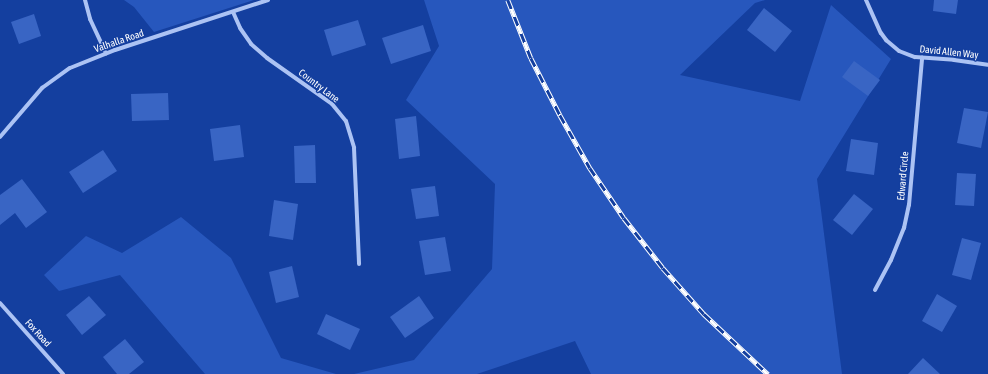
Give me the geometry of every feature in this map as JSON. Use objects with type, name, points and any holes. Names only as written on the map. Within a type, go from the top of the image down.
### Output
[{"type":"street","points":[[86,0],[90,19],[106,53]]},
{"type":"street","name":"Valhalla Road","points":[[0,137],[42,88],[55,76],[70,68],[106,53],[268,0]]},
{"type":"street","name":"David Allen Way","points":[[866,0],[881,33],[886,40],[899,51],[915,57],[988,64]]},
{"type":"street","name":"Country Lane","points":[[233,12],[240,28],[251,44],[267,58],[332,104],[346,121],[354,148],[360,264]]},
{"type":"street","name":"Edward Circle","points":[[875,290],[891,260],[906,220],[909,205],[922,58]]},
{"type":"street","name":"Fox Road","points":[[0,303],[63,374]]},
{"type":"shaded area","points":[[124,0],[254,0],[154,32],[134,7]]},
{"type":"shaded area","points":[[424,0],[765,0],[755,3],[680,75],[800,101],[831,5],[891,59],[817,179],[842,374],[591,374],[575,341],[477,374],[354,374],[414,360],[492,269],[495,184],[406,100],[439,46]]},
{"type":"shaded area","points":[[181,217],[231,258],[281,358],[336,374],[205,374],[120,275],[59,291],[44,275],[86,236],[122,253]]},
{"type":"building","points":[[934,0],[958,0],[956,14],[933,11]]},
{"type":"building","points":[[764,8],[792,31],[775,52],[747,30]]},
{"type":"building","points":[[34,14],[41,36],[19,44],[11,22]]},
{"type":"building","points":[[358,20],[366,45],[332,56],[324,30]]},
{"type":"building","points":[[423,25],[431,51],[391,64],[382,38]]},
{"type":"building","points":[[854,61],[880,80],[868,96],[842,77]]},
{"type":"building","points":[[168,93],[169,120],[132,121],[131,94]]},
{"type":"building","points":[[964,108],[988,112],[981,148],[957,143]]},
{"type":"building","points":[[416,116],[420,156],[399,159],[395,119]]},
{"type":"building","points":[[240,125],[244,157],[214,161],[210,129]]},
{"type":"building","points":[[851,139],[878,143],[874,175],[846,171]]},
{"type":"building","points":[[315,145],[316,183],[295,183],[294,146]]},
{"type":"building","points":[[103,150],[117,171],[83,193],[69,172]]},
{"type":"building","points":[[957,173],[976,174],[974,206],[955,205]]},
{"type":"building","points":[[22,179],[47,212],[26,228],[15,213],[0,225],[0,195]]},
{"type":"building","points":[[435,186],[439,216],[416,219],[411,189]]},
{"type":"building","points":[[854,194],[873,209],[852,235],[833,220]]},
{"type":"building","points":[[274,200],[298,204],[293,240],[269,236]]},
{"type":"building","points":[[445,237],[451,271],[425,275],[419,241]]},
{"type":"building","points":[[962,238],[981,243],[971,280],[952,275]]},
{"type":"building","points":[[292,266],[299,297],[276,303],[269,272]]},
{"type":"building","points":[[937,294],[957,306],[942,332],[922,321]]},
{"type":"building","points":[[89,296],[106,315],[82,335],[66,315]]},
{"type":"building","points":[[419,296],[434,318],[405,338],[390,317]]},
{"type":"building","points":[[326,314],[360,329],[350,350],[317,334]]},
{"type":"building","points":[[125,339],[144,362],[129,374],[117,374],[103,357]]},
{"type":"building","points":[[923,358],[940,374],[908,374]]},
{"type":"railway","points":[[508,0],[531,58],[560,115],[590,168],[624,218],[663,268],[704,314],[768,374]]}]
